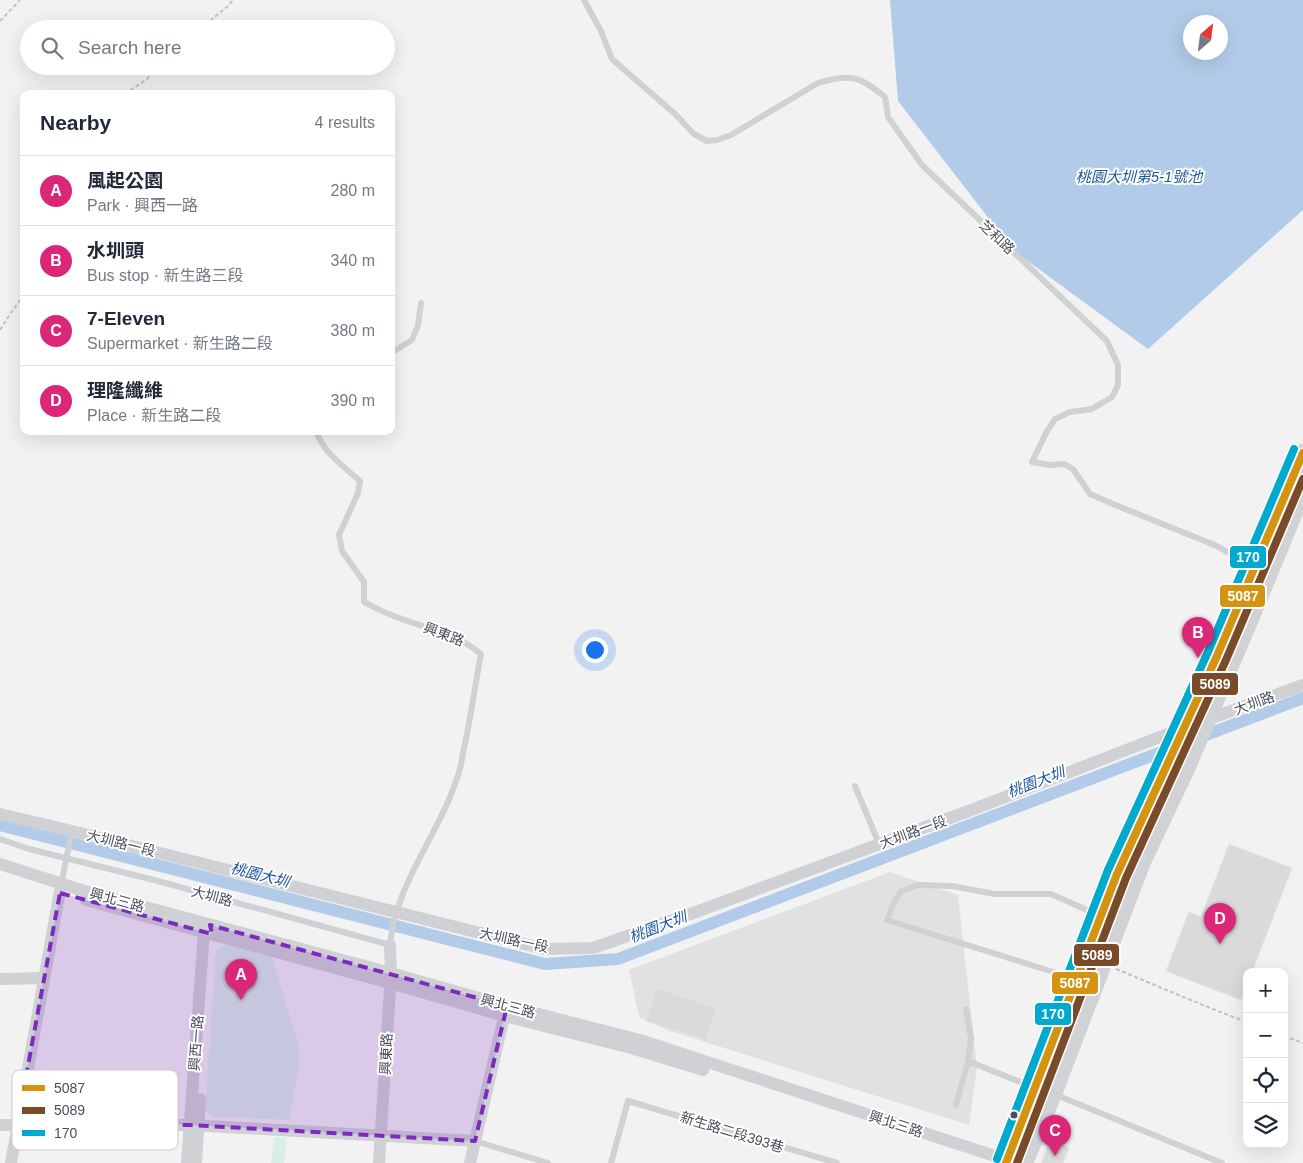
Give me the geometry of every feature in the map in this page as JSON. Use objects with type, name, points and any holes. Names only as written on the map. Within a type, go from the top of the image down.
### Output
[{"type":"main road","points":[[1012,1162],[1036,1088],[1118,874],[1162,773],[1217,656],[1303,453]]},
{"type":"main road","points":[[1012,1162],[1053,1094],[1142,862],[1186,769],[1303,491]]},
{"type":"street","name":"大圳路","points":[[1206,720],[1303,685]]},
{"type":"street","name":"大圳路一段","points":[[0,814],[544,949],[592,948],[696,912],[983,806],[1183,728]]},
{"type":"street","name":"興北三路","points":[[0,864],[61,889],[209,931],[390,978],[506,1011],[640,1040],[1012,1162]]},
{"type":"street","points":[[0,873],[61,889],[27,1070]]},
{"type":"street","name":"興西一路","points":[[187,1163],[194,1125],[209,931]]},
{"type":"street","name":"興東路","points":[[379,1163],[391,941]]},
{"type":"street","points":[[0,979],[44,978]]},
{"type":"street","points":[[470,1163],[506,1011],[798,1099],[987,1163]]},
{"type":"street","points":[[178,1125],[475,1141]]},
{"type":"street","points":[[194,1125],[196,1163]]},
{"type":"street","points":[[10,1163],[12,1150]]},
{"type":"lane","name":"芝和路","points":[[584,0],[601,32],[612,59],[675,114],[694,134],[707,141],[731,135],[818,82],[829,79],[849,77],[867,83],[885,97],[888,117],[922,165],[1107,340],[1118,365],[1118,385],[1112,397],[1092,409],[1070,412],[1055,419],[1032,462],[1050,465],[1064,464],[1073,469],[1090,494],[1217,546],[1255,568]]},
{"type":"lane","points":[[395,351],[412,340],[418,325],[422,303]]},
{"type":"lane","name":"興東路","points":[[318,435],[333,458],[360,481],[358,493],[339,535],[342,551],[364,582],[364,602],[389,614],[470,644],[481,654],[470,723],[458,778],[441,818],[410,877],[397,912]]},
{"type":"lane","points":[[855,786],[879,844]]},
{"type":"lane","points":[[61,889],[72,831]]},
{"type":"lane","name":"大圳路","points":[[0,840],[391,941]]},
{"type":"lane","points":[[1078,979],[887,920],[893,904],[901,891],[918,885],[952,886],[995,894],[1051,894],[1102,917]]},
{"type":"lane","points":[[391,941],[397,912]]},
{"type":"lane","points":[[956,1105],[968,1061],[971,1039],[966,1009]]},
{"type":"lane","points":[[968,1061],[1222,1163]]},
{"type":"lane","name":"新生路二段393巷","points":[[611,1163],[628,1101],[837,1163]]},
{"type":"lane","points":[[475,1141],[548,1163]]},
{"type":"path","points":[[0,21],[20,0]]},
{"type":"path","points":[[211,20],[233,0]]},
{"type":"path","points":[[131,90],[150,75]]},
{"type":"path","points":[[0,330],[20,300]]},
{"type":"path","points":[[1102,963],[1243,1021]]},
{"type":"path","points":[[1288,1037],[1303,1043]]},
{"type":"highlighted area","points":[[60,893],[212,934],[210,925],[507,1006],[475,1141],[190,1125],[17,1125]]},
{"type":"shaded area","points":[[890,872],[958,895],[977,1067],[969,1125],[670,1031],[639,1017],[629,970]]},
{"type":"green space","points":[[229,945],[272,957],[299,1047],[299,1066],[289,1120],[219,1117],[211,1116],[205,1110],[216,952],[223,946]]},
{"type":"green space","points":[[274,1137],[287,1138],[284,1163],[271,1163]]},
{"type":"water","name":"桃園大圳第5-1號池","points":[[890,0],[1303,0],[1303,210],[1148,349],[1014,251],[898,101]]},
{"type":"building","points":[[1229,844],[1292,868],[1254,968],[1243,968],[1243,995],[1241,1000],[1166,971],[1189,912],[1201,917]]},
{"type":"building","points":[[656,988],[717,1008],[706,1040],[646,1021]]},
{"type":"building","points":[[1050,1141],[1069,1148],[1063,1163],[1041,1163]]},
{"type":"waterway","name":"桃園大圳","points":[[0,825],[545,964],[618,959],[1303,698]]},
{"type":"transit line","name":"170","points":[[997,1159],[1108,870],[1208,652],[1294,449]]},
{"type":"transit line","name":"5087","points":[[1006,1163],[1117,874],[1217,656],[1303,453]]},
{"type":"transit line","name":"5089","points":[[1017,1163],[1126,878],[1226,660],[1303,479]]},
{"type":"place","name":"水圳頭","points":[[1198,658]]},
{"type":"place","name":"理隆纖維","points":[[1220,944]]},
{"type":"place","name":"風起公園","points":[[241,1000]]},
{"type":"place","name":"7-Eleven","points":[[1055,1156]]}]
